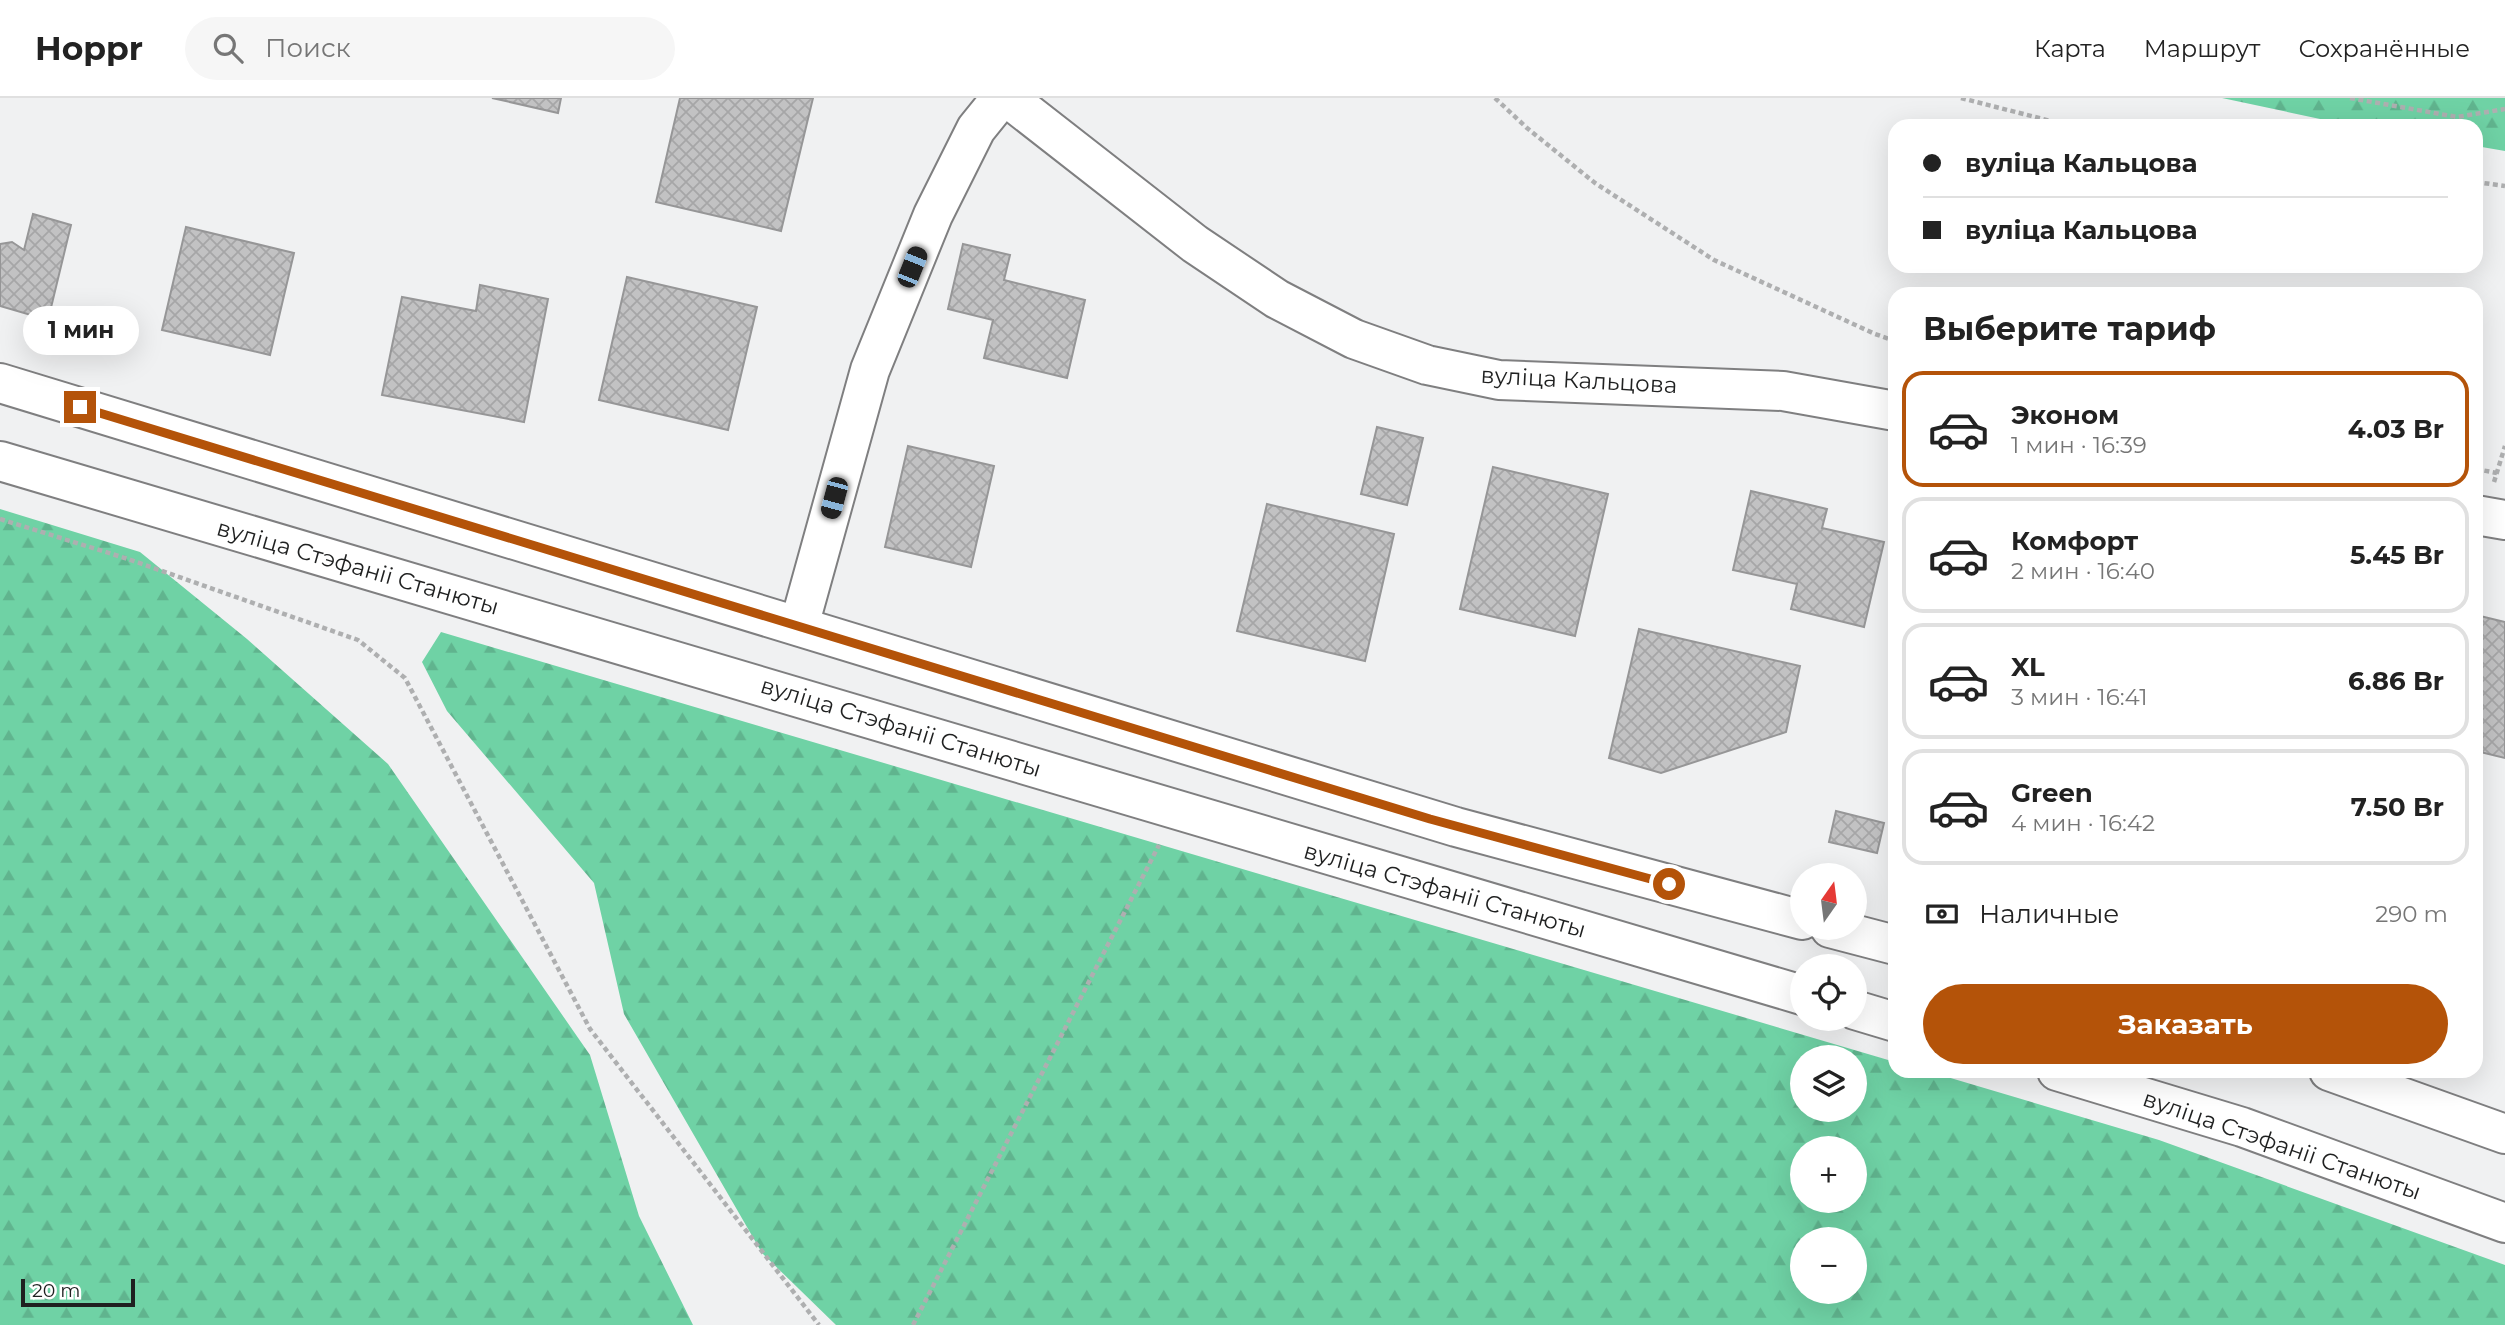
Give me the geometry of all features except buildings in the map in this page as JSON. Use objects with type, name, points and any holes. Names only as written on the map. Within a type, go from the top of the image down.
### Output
[{"type":"street","points":[[799,626],[870,370],[933,215],[976,129],[1001,98]]},
{"type":"street","name":"вуліца Кальцова","points":[[1008,98],[1195,244],[1277,299],[1354,339],[1427,365],[1499,380],[1783,391],[1888,410]]},
{"type":"street","points":[[0,383],[1456,827],[1790,917]]},
{"type":"street","name":"вуліца Стэфаніі Станюты","points":[[0,461],[1790,991]]},
{"type":"street","points":[[2483,516],[2505,520]]},
{"type":"street","points":[[1867,938],[1888,943]]},
{"type":"street","points":[[1867,1014],[1888,1020]]},
{"type":"street","name":"вуліца Стэфаніі Станюты","points":[[2080,1078],[2242,1127],[2505,1223]]},
{"type":"street","points":[[2349,1078],[2505,1134]]},
{"type":"path","points":[[1495,98],[1527,128],[1595,183],[1714,260],[1888,339]]},
{"type":"path","points":[[1961,98],[2043,119]]},
{"type":"path","points":[[2350,98],[2456,117],[2505,109]]},
{"type":"path","points":[[2483,183],[2505,186]]},
{"type":"path","points":[[2483,471],[2497,473]]},
{"type":"path","points":[[0,519],[128,559],[358,640],[405,678],[590,1029],[820,1325]]},
{"type":"path","points":[[913,1325],[1177,810]]},
{"type":"green space","points":[[2222,98],[2505,98],[2505,151],[2483,147],[2483,119],[2320,119]]},
{"type":"green space","points":[[0,509],[140,552],[247,639],[388,764],[590,1055],[639,1216],[693,1325],[0,1325]]},
{"type":"green space","points":[[441,632],[1838,1045],[1790,1045],[1790,1122],[1867,1122],[1867,1054],[1888,1060],[1888,1078],[1951,1078],[2159,1140],[2505,1265],[2505,1325],[836,1325],[762,1253],[624,1014],[594,883],[447,711],[422,662]]},
{"type":"route","points":[[80,407],[1456,827],[1669,884]]}]
